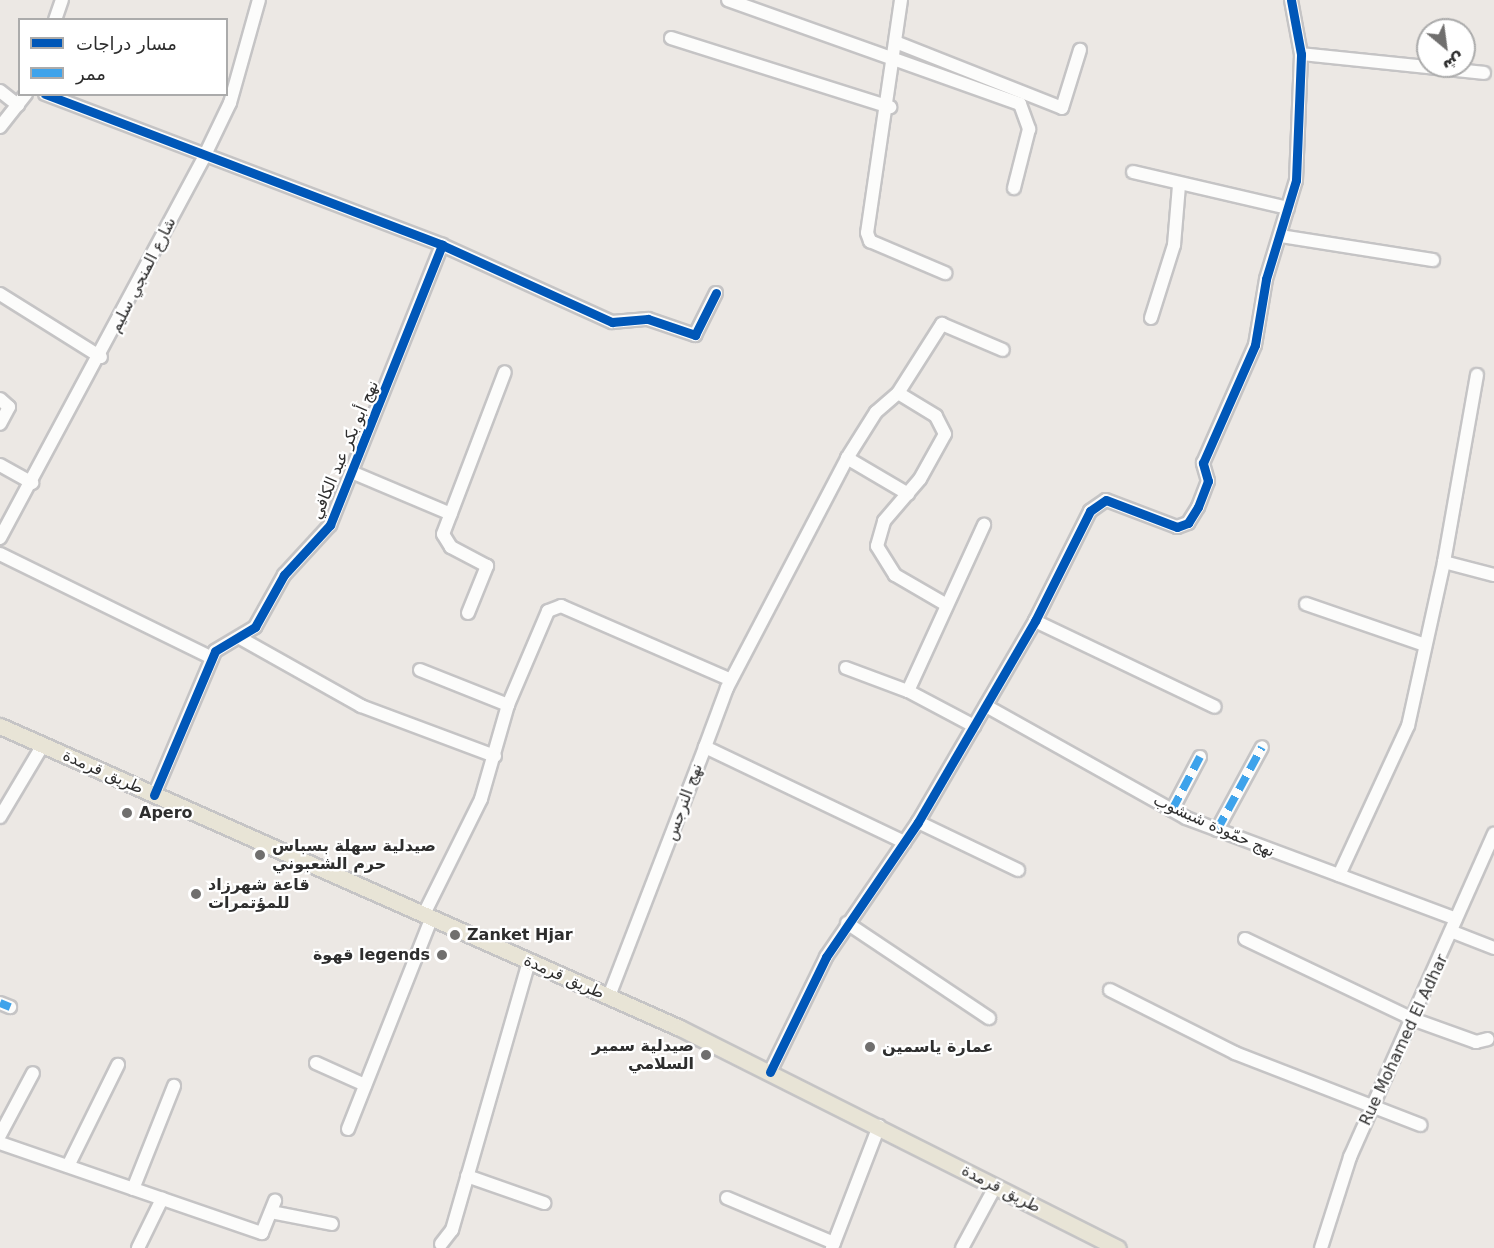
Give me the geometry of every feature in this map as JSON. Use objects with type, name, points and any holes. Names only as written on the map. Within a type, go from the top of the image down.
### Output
[{"type":"main road","name":"طريق قرمدة","points":[[0,726],[609,996],[770,1072],[1118,1248]]},
{"type":"street","points":[[56,18],[62,0]]},
{"type":"street","name":"شارع المنجي سليم","points":[[0,538],[101,357],[230,103],[259,0]]},
{"type":"street","points":[[728,0],[897,56],[1020,104],[1029,129],[1014,188]]},
{"type":"street","points":[[902,0],[890,106],[867,233],[870,241],[945,273]]},
{"type":"street","points":[[770,1072],[847,922],[918,822],[1035,621],[1085,518],[1102,501],[1171,525],[1192,518],[1208,481],[1203,463],[1255,345],[1266,279],[1288,208],[1300,120],[1300,54],[1291,0]]},
{"type":"street","points":[[671,38],[890,106]]},
{"type":"street","points":[[898,43],[1062,108],[1080,50]]},
{"type":"street","points":[[1300,54],[1484,73]]},
{"type":"street","points":[[0,91],[18,105]]},
{"type":"street","points":[[0,127],[25,96]]},
{"type":"street","points":[[50,96],[203,159],[441,245],[612,322],[648,319],[695,335],[716,293]]},
{"type":"street","points":[[1133,172],[1179,185],[1288,208]]},
{"type":"street","points":[[1151,318],[1174,244],[1179,185]]},
{"type":"street","points":[[1281,236],[1433,260]]},
{"type":"street","name":"نهج أبو بكر عبد الكافي","points":[[154,795],[212,658],[223,642],[240,638],[255,627],[284,574],[325,533],[354,473],[441,245]]},
{"type":"street","points":[[0,294],[101,357]]},
{"type":"street","points":[[705,747],[731,681],[847,458],[876,412],[898,393],[942,324],[1003,350]]},
{"type":"street","points":[[468,613],[487,566],[446,543],[443,534],[505,372]]},
{"type":"street","points":[[1339,875],[1408,726],[1444,562],[1477,375]]},
{"type":"street","points":[[898,393],[936,416],[945,431],[908,494],[884,521],[877,546],[895,575],[945,604]]},
{"type":"street","points":[[0,399],[9,407],[0,424]]},
{"type":"street","points":[[847,458],[908,494]]},
{"type":"street","points":[[0,465],[32,483]]},
{"type":"street","points":[[354,473],[451,514]]},
{"type":"street","points":[[908,691],[945,604],[984,525]]},
{"type":"street","points":[[0,554],[212,658]]},
{"type":"street","points":[[1444,562],[1494,575]]},
{"type":"street","points":[[1306,604],[1425,645]]},
{"type":"street","points":[[348,1129],[428,915],[482,800],[508,705],[540,626],[555,606],[731,681]]},
{"type":"street","points":[[1035,621],[1215,708]]},
{"type":"street","points":[[240,638],[371,710],[495,756]]},
{"type":"street","points":[[846,668],[908,691],[974,726]]},
{"type":"street","points":[[420,669],[508,705]]},
{"type":"street","name":"نهج حمّودة شبشوب","points":[[986,706],[1172,810],[1216,830],[1339,875],[1455,926],[1494,948]]},
{"type":"street","points":[[0,818],[43,745]]},
{"type":"street","name":"نهج النرجس","points":[[609,996],[705,747],[904,842]]},
{"type":"street","points":[[1216,830],[1262,747]]},
{"type":"street","points":[[1172,810],[1200,757]]},
{"type":"street","points":[[918,822],[1018,870]]},
{"type":"street","name":"Rue Mohamed El Adhar","points":[[1321,1248],[1370,1109],[1415,1020],[1494,834]]},
{"type":"street","points":[[847,922],[989,1018]]},
{"type":"street","points":[[1245,939],[1415,1020],[1476,1042],[1488,1039]]},
{"type":"street","points":[[441,1244],[452,1230],[529,962]]},
{"type":"street","points":[[1110,990],[1235,1053],[1370,1109],[1421,1125]]},
{"type":"street","points":[[316,1063],[365,1085]]},
{"type":"street","points":[[68,1166],[118,1065]]},
{"type":"street","points":[[0,1135],[33,1073]]},
{"type":"street","points":[[133,1189],[174,1086]]},
{"type":"street","points":[[727,1198],[833,1245],[879,1126]]},
{"type":"street","points":[[0,1143],[262,1233],[273,1206],[332,1224]]},
{"type":"street","points":[[467,1176],[544,1203]]},
{"type":"street","points":[[962,1248],[995,1187]]},
{"type":"street","points":[[138,1248],[162,1199]]},
{"type":"marked path","points":[[1217,830],[1262,747]]},
{"type":"marked path","points":[[1172,810],[1200,757]]},
{"type":"marked path","points":[[0,1003],[10,1007]]},
{"type":"cycle path","points":[[770,1072],[826,957],[918,822],[1035,621],[1090,511],[1106,500],[1177,527],[1188,523],[1198,507],[1208,481],[1203,463],[1255,345],[1266,279],[1296,180],[1301,54],[1291,0]]},
{"type":"cycle path","points":[[50,96],[442,245],[612,322],[648,319],[695,335],[716,293]]},
{"type":"cycle path","points":[[154,795],[215,651],[255,627],[284,575],[330,525],[442,245]]},
{"type":"place","name":"Apero","points":[[127,813]]},
{"type":"place","name":"صيدلية سهلة بسباس حرم الشعبوني","points":[[260,855]]},
{"type":"place","name":"قاعة شهرزاد للمؤتمرات","points":[[196,894]]},
{"type":"place","name":"Zanket Hjar","points":[[455,935]]},
{"type":"place","name":"قهوة legends","points":[[442,955]]},
{"type":"place","name":"عمارة ياسمين","points":[[870,1047]]},
{"type":"place","name":"صيدلية سمير السلامي","points":[[706,1055]]}]
